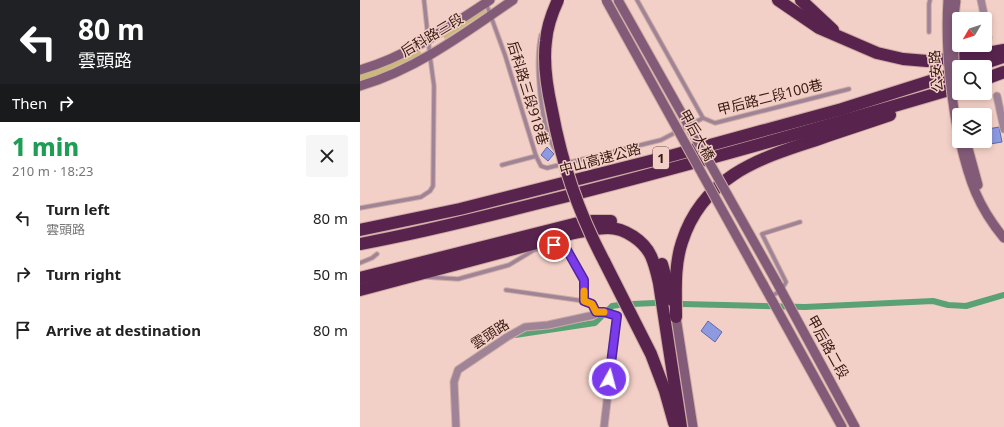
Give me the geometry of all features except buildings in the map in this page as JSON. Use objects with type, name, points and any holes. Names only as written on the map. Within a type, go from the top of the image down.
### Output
[{"type":"highway","points":[[558,0],[550,21],[546,41],[547,83],[561,156],[585,224],[650,354],[665,391],[675,427]]},
{"type":"highway","points":[[778,0],[820,28],[877,53],[903,59],[915,60],[961,58],[1004,50]]},
{"type":"highway","points":[[800,0],[845,39]]},
{"type":"highway","points":[[992,60],[1004,56]]},
{"type":"highway","points":[[992,76],[1004,72]]},
{"type":"highway","name":"中山高速公路","points":[[360,230],[460,209],[663,158],[842,109],[952,74]]},
{"type":"highway","name":"中山高速公路","points":[[360,244],[460,222],[664,171],[796,135],[952,89]]},
{"type":"highway","points":[[676,317],[676,272],[682,242],[688,226],[699,207],[710,193],[723,181],[745,167],[776,152],[942,98],[952,93]]},
{"type":"highway","points":[[360,278],[574,224],[593,221],[615,222],[627,225],[642,234],[654,248],[663,265],[676,317]]},
{"type":"highway","points":[[360,290],[574,233],[609,228],[627,233],[644,246],[650,255],[654,266],[659,284],[681,427]]},
{"type":"main road","name":"后科路三段","points":[[360,86],[371,83],[430,56],[513,0]]},
{"type":"main road","name":"甲后大橋","points":[[606,0],[763,284]]},
{"type":"main road","name":"甲后大橋","points":[[618,0],[776,281]]},
{"type":"main road","name":"公安路","points":[[948,0],[947,53],[954,108]]},
{"type":"main road","name":"公安路","points":[[956,0],[953,25],[954,53],[960,108]]},
{"type":"main road","name":"后科路三段","points":[[360,70],[400,55],[428,40],[487,1]]},
{"type":"main road","points":[[962,148],[972,186],[982,208],[1004,238]]},
{"type":"main road","points":[[968,148],[978,183],[987,205],[1004,229]]},
{"type":"main road","name":"甲后路二段","points":[[776,281],[855,427]]},
{"type":"main road","name":"甲后路二段","points":[[763,284],[842,427]]},
{"type":"main road","points":[[676,317],[693,427]]},
{"type":"street","points":[[981,0],[984,12]]},
{"type":"street","points":[[997,96],[1004,129]]},
{"type":"street","name":"雲頭路","points":[[456,427],[454,382],[458,370],[507,337],[525,327],[548,325],[594,315],[596,312]]},
{"type":"street","points":[[604,427],[617,316]]},
{"type":"lane","points":[[360,208],[421,197],[430,192],[433,186],[434,86],[424,0]]},
{"type":"lane","points":[[637,0],[703,118]]},
{"type":"lane","points":[[929,32],[930,0]]},
{"type":"lane","name":"后科路三段918巷","points":[[487,1],[536,156],[541,166],[547,168],[565,163]]},
{"type":"lane","points":[[542,30],[538,58],[540,95],[549,139],[552,146],[565,163]]},
{"type":"lane","name":"甲后路二段100巷","points":[[565,163],[661,140],[703,118],[715,123],[848,89]]},
{"type":"lane","points":[[502,165],[536,156]]},
{"type":"lane","points":[[770,297],[781,291],[786,282],[762,234],[800,222]]},
{"type":"lane","points":[[415,275],[438,279],[458,280],[509,265],[534,250],[560,245],[567,250],[584,280],[584,301]]},
{"type":"lane","points":[[360,263],[377,254]]},
{"type":"lane","points":[[506,290],[584,301],[592,304],[596,312]]},
{"type":"lane","name":"雲頭路","points":[[596,312],[604,312],[617,316]]},
{"type":"shaded area","points":[[485,9],[486,12],[445,39],[443,36]]},
{"type":"shaded area","points":[[418,48],[422,54],[369,79],[360,81],[360,75],[372,71]]},
{"type":"waterway","points":[[683,304],[805,307],[933,301],[948,305],[966,306],[1004,295]]},
{"type":"waterway","points":[[632,304],[655,303]]},
{"type":"waterway","points":[[515,335],[595,323],[612,306],[619,305]]},
{"type":"slow traffic","points":[[584,291],[584,301],[592,304],[596,312],[604,312]]},
{"type":"route","points":[[554,245],[560,245],[567,250],[584,280],[584,301],[592,304],[596,312],[604,312],[617,316],[609,379]]}]
